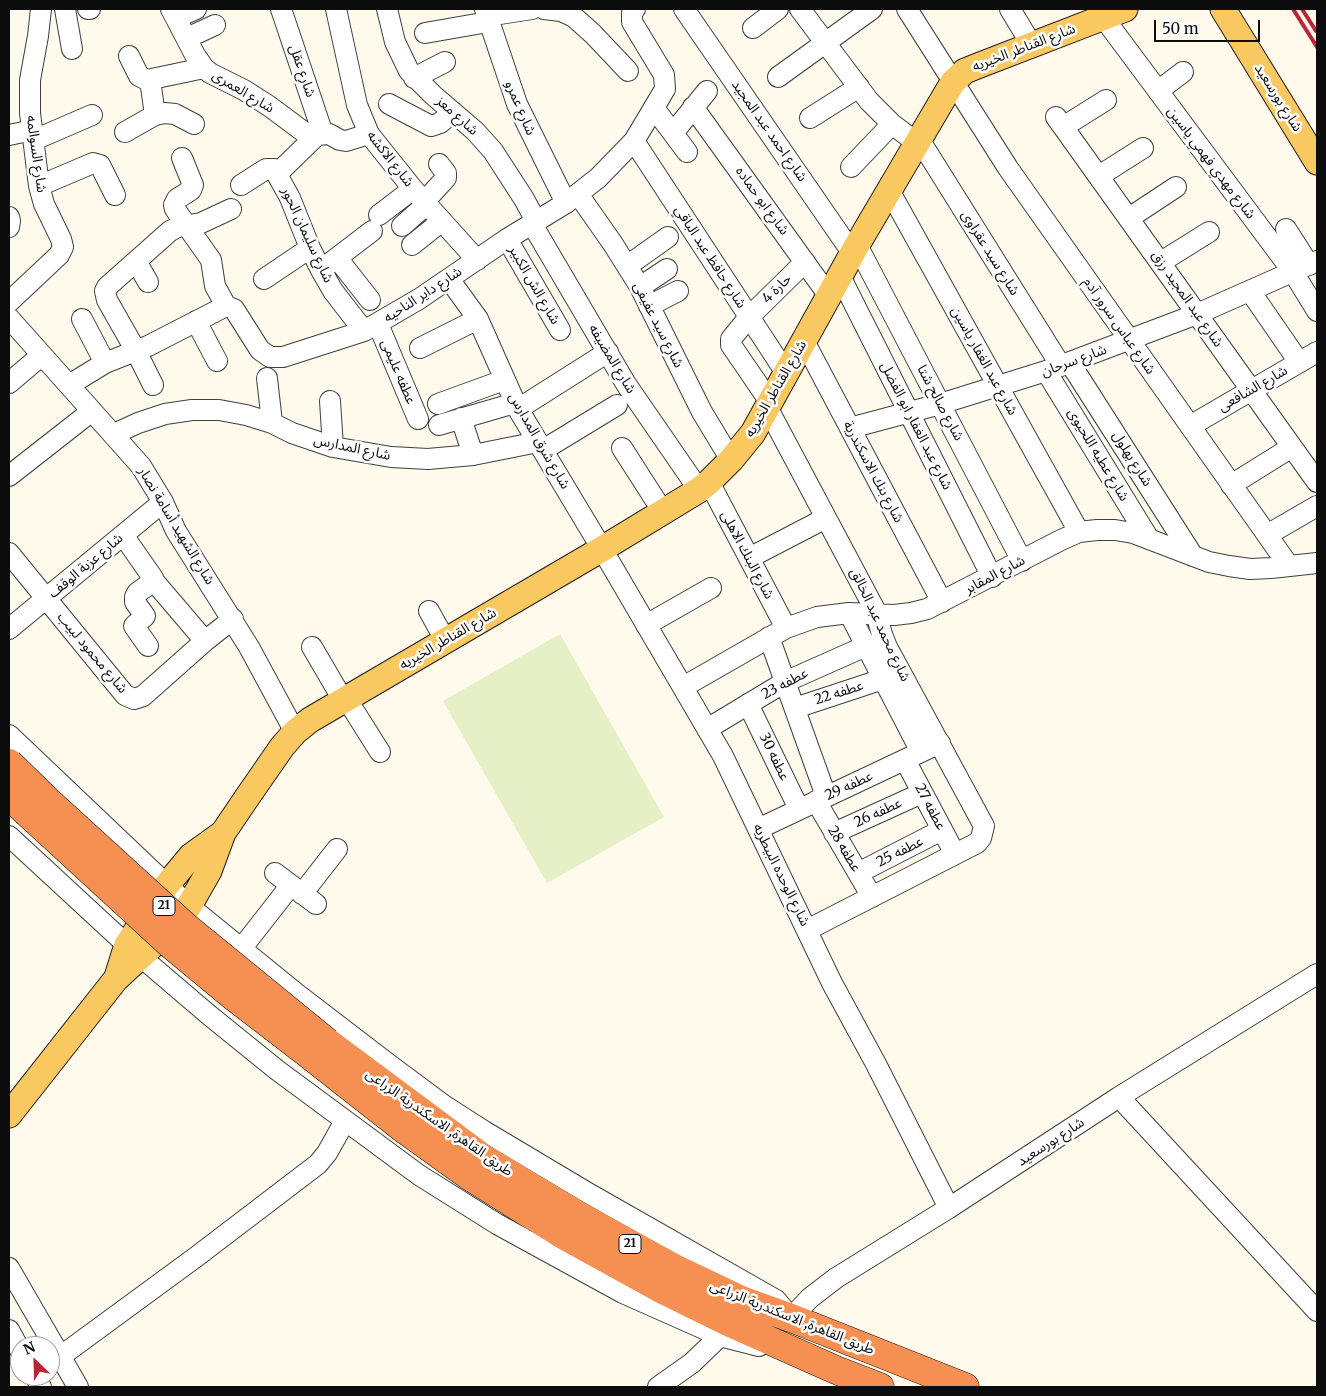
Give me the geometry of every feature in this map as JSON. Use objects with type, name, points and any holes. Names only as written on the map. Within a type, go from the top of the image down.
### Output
[{"type":"highway","name":"طريق القاهرة, الاسكندرية الزراعى","points":[[9,763],[55,808],[405,1130],[469,1176],[563,1235],[663,1290],[728,1322],[880,1387]]},
{"type":"highway","name":"طريق القاهرة, الاسكندرية الزراعى","points":[[9,796],[170,944],[234,997],[319,1050],[483,1158],[578,1215],[676,1269],[741,1300],[965,1387]]},
{"type":"main road","name":"شارع بورسعيد","points":[[1223,9],[1317,162]]},
{"type":"main road","name":"شارع القناطر الخيريه","points":[[134,950],[166,932],[189,906],[209,871],[223,833],[282,747],[295,732],[310,720],[602,549],[704,486],[731,460],[753,433],[889,190],[953,82],[965,71],[1112,12]]},
{"type":"main road","name":"شارع القناطر الخيريه","points":[[9,1116],[116,979],[134,950],[166,886],[191,856],[223,833]]},
{"type":"street","name":"شارع السوالمه","points":[[9,302],[59,255],[63,247],[44,204],[39,186],[33,135],[22,96],[24,63],[38,36],[41,9]]},
{"type":"street","points":[[65,9],[72,49]]},
{"type":"street","points":[[174,14],[196,9]]},
{"type":"street","name":"شارع عقل","points":[[281,9],[318,136]]},
{"type":"street","name":"شارع الاكشه","points":[[336,9],[357,105],[369,134],[421,198],[477,260]]},
{"type":"street","name":"شارع معز","points":[[387,9],[395,42],[414,78],[475,131],[493,151],[524,199],[534,223]]},
{"type":"street","points":[[425,33],[487,15],[532,9]]},
{"type":"street","points":[[544,9],[572,13],[628,71]]},
{"type":"street","name":"شارع احمد عبد المجيد","points":[[684,9],[855,250]]},
{"type":"street","points":[[753,28],[778,9]]},
{"type":"street","points":[[800,9],[874,107],[892,124],[918,141]]},
{"type":"street","points":[[778,77],[872,9]]},
{"type":"street","name":"شارع عباس سرور آدم","points":[[907,9],[1008,168],[1128,340],[1290,566]]},
{"type":"street","points":[[1010,9],[1031,44]]},
{"type":"street","name":"شارع داير الناحيه","points":[[182,158],[193,184],[191,190],[177,199],[174,206],[211,260],[215,286],[226,306],[234,309],[260,350],[270,357],[283,358],[371,327],[450,279],[572,199],[598,178],[634,141],[665,89],[665,80],[642,40],[631,12]]},
{"type":"street","name":"شارع مهدي فهمي ياسين","points":[[1112,12],[1158,91],[1306,266],[1317,311]]},
{"type":"street","name":"شارع العمرى","points":[[174,14],[204,68],[244,90],[318,136]]},
{"type":"street","name":"شارع عمرو","points":[[487,15],[517,104],[572,199]]},
{"type":"street","points":[[187,38],[215,25]]},
{"type":"street","points":[[614,55],[642,40]]},
{"type":"street","points":[[129,56],[141,78],[150,80],[204,68]]},
{"type":"street","points":[[414,78],[445,62]]},
{"type":"street","points":[[1158,91],[1183,72]]},
{"type":"street","points":[[150,80],[155,115]]},
{"type":"street","points":[[810,118],[859,87]]},
{"type":"street","points":[[673,133],[707,92]]},
{"type":"street","name":"شارع عبد المجيد رزق","points":[[1106,100],[1059,122],[1292,447],[1314,471]]},
{"type":"street","points":[[389,104],[431,126],[440,123],[453,112]]},
{"type":"street","name":"شارع ابو حماده","points":[[693,107],[805,262],[835,286]]},
{"type":"street","points":[[654,108],[687,152]]},
{"type":"street","points":[[125,132],[155,115],[165,113],[175,114],[194,124]]},
{"type":"street","points":[[9,135],[33,135],[92,115]]},
{"type":"street","points":[[851,167],[892,124]]},
{"type":"street","points":[[278,174],[318,136],[329,134],[346,141],[369,134]]},
{"type":"street","name":"شارع حافظ عبد الباقي","points":[[634,141],[786,373]]},
{"type":"street","name":"شارع سيد عقراوى","points":[[918,141],[1059,367]]},
{"type":"street","points":[[1098,176],[1143,148]]},
{"type":"street","points":[[39,186],[93,163],[100,165],[115,195]]},
{"type":"street","points":[[321,270],[375,223],[421,198],[446,178],[446,173],[440,164]]},
{"type":"street","name":"شارع سليمان الحور","points":[[241,185],[269,168],[274,169],[278,174],[310,248],[333,291],[371,327]]},
{"type":"street","points":[[1129,218],[1176,187]]},
{"type":"street","name":"شارع عبد الغفار ياسين","points":[[889,190],[1079,532]]},
{"type":"street","points":[[402,226],[421,198]]},
{"type":"street","name":"شارع سيد عفيفى","points":[[572,199],[640,286],[702,412],[731,460]]},
{"type":"street","points":[[153,385],[105,296],[107,287],[170,231],[187,225],[201,223],[232,209]]},
{"type":"street","points":[[9,217],[9,227]]},
{"type":"street","points":[[412,245],[442,222]]},
{"type":"street","name":"شارع المضيفه","points":[[534,223],[626,384],[704,486]]},
{"type":"street","points":[[1286,229],[1306,266]]},
{"type":"street","points":[[1160,262],[1209,232]]},
{"type":"street","points":[[626,266],[668,237]]},
{"type":"street","name":"شارع الش الكبير","points":[[507,240],[560,330]]},
{"type":"street","points":[[264,279],[310,248]]},
{"type":"street","name":"شارع صالح شتا","points":[[855,250],[940,404],[1022,561]]},
{"type":"street","points":[[337,258],[370,300]]},
{"type":"street","points":[[136,261],[148,282]]},
{"type":"street","name":"حارة 4","points":[[769,404],[731,345],[732,337],[749,317],[805,262]]},
{"type":"street","name":"شارع سرحان","points":[[850,428],[940,404],[1059,367],[1197,314],[1306,266]]},
{"type":"street","points":[[640,286],[667,269]]},
{"type":"street","name":"شارع شرق المدارس","points":[[450,279],[478,319],[516,406],[602,549]]},
{"type":"street","name":"شارع عبد الغفار ابو الفضل","points":[[835,286],[909,412],[992,577]]},
{"type":"street","points":[[649,306],[678,291]]},
{"type":"street","points":[[1250,291],[1299,362]]},
{"type":"street","points":[[69,386],[106,363],[136,351],[226,306]]},
{"type":"street","name":"شارع الشهيد أسامة نصار","points":[[9,318],[142,466],[163,502],[176,531],[233,619],[295,732]]},
{"type":"street","points":[[82,319],[106,363]]},
{"type":"street","points":[[420,348],[478,319]]},
{"type":"street","points":[[196,321],[217,361]]},
{"type":"street","name":"عطفه عليمى","points":[[371,327],[418,419]]},
{"type":"street","name":"شارع بنك الاسكندرية","points":[[804,341],[942,602]]},
{"type":"street","points":[[439,426],[461,418],[516,406],[608,352]]},
{"type":"street","name":"شارع الشافعى","points":[[1190,426],[1317,352]]},
{"type":"street","points":[[9,383],[42,355]]},
{"type":"street","name":"شارع عطيه اللحيوى","points":[[1059,367],[1149,539]]},
{"type":"street","name":"شارع بهلول","points":[[1059,367],[1193,556]]},
{"type":"street","points":[[267,378],[272,423]]},
{"type":"street","points":[[438,404],[504,380]]},
{"type":"street","points":[[330,401],[333,447]]},
{"type":"street","name":"شارع محمد عبد الخالق","points":[[769,404],[877,616],[885,642],[982,820],[983,832],[981,838],[976,843],[955,854]]},
{"type":"street","points":[[541,446],[616,405]]},
{"type":"street","points":[[9,476],[92,410]]},
{"type":"street","name":"شارع المدارس","points":[[114,434],[156,417],[192,410],[246,414],[333,447],[391,457],[428,459],[541,446]]},
{"type":"street","points":[[461,418],[473,455]]},
{"type":"street","points":[[1231,485],[1292,447]]},
{"type":"street","points":[[622,448],[663,512]]},
{"type":"street","name":"شارع البنك الاهلى","points":[[704,486],[749,558],[778,632],[785,682],[795,708],[814,802]]},
{"type":"street","name":"شارع عزبة الوقف","points":[[9,629],[163,502]]},
{"type":"street","points":[[1267,535],[1317,506]]},
{"type":"street","points":[[749,558],[826,518]]},
{"type":"street","name":"شارع المقابر","points":[[683,688],[778,632],[817,617],[849,613],[877,616],[911,614],[942,602],[1079,532],[1115,530],[1132,533],[1209,562],[1236,567],[1271,568],[1317,563]]},
{"type":"street","points":[[123,535],[153,580],[205,641]]},
{"type":"street","name":"شارع الوحده البيطريه","points":[[602,549],[722,756],[832,983],[876,1064],[949,1208]]},
{"type":"street","points":[[9,553],[46,598]]},
{"type":"street","points":[[148,646],[134,626],[145,616],[135,602],[134,597],[153,580]]},
{"type":"street","points":[[646,624],[711,588]]},
{"type":"street","name":"شارع محمود لبيب","points":[[46,598],[126,695],[134,699],[143,696],[233,619]]},
{"type":"street","points":[[429,611],[446,640]]},
{"type":"street","name":"عطفه 27","points":[[849,613],[883,679],[913,756],[922,793],[955,854]]},
{"type":"street","name":"عطفه 23","points":[[707,729],[785,682],[866,646]]},
{"type":"street","points":[[312,647],[380,752]]},
{"type":"street","name":"عطفه 22","points":[[795,708],[883,679]]},
{"type":"street","name":"عطفه 30","points":[[748,704],[814,802]]},
{"type":"street","points":[[9,736],[189,906],[297,994],[445,1106],[588,1193],[776,1300],[791,1318]]},
{"type":"street","name":"عطفه 29","points":[[758,829],[940,743]]},
{"type":"street","name":"عطفه 26","points":[[834,833],[922,793]]},
{"type":"street","name":"عطفه 28","points":[[814,802],[872,896]]},
{"type":"street","name":"عطفه 25","points":[[858,873],[942,830]]},
{"type":"street","points":[[9,836],[134,950],[209,1015],[277,1070],[419,1175],[497,1224],[623,1292],[720,1336],[757,1346],[795,1351]]},
{"type":"street","points":[[241,949],[303,894],[337,849]]},
{"type":"street","points":[[807,930],[955,854]]},
{"type":"street","points":[[275,873],[303,894]]},
{"type":"street","name":"شارع بورسعيد","points":[[791,1318],[810,1298],[836,1278],[1317,974]]},
{"type":"street","points":[[1120,1097],[1317,1311]]},
{"type":"street","points":[[61,1356],[318,1164],[327,1153],[345,1121]]},
{"type":"street","points":[[9,1268],[78,1387]]},
{"type":"street","points":[[658,1387],[692,1363],[720,1336]]},
{"type":"green space","points":[[560,634],[664,817],[547,883],[443,701]]},
{"type":"railway","points":[[1293,9],[1317,47]]},
{"type":"railway","points":[[1302,9],[1316,31]]}]
